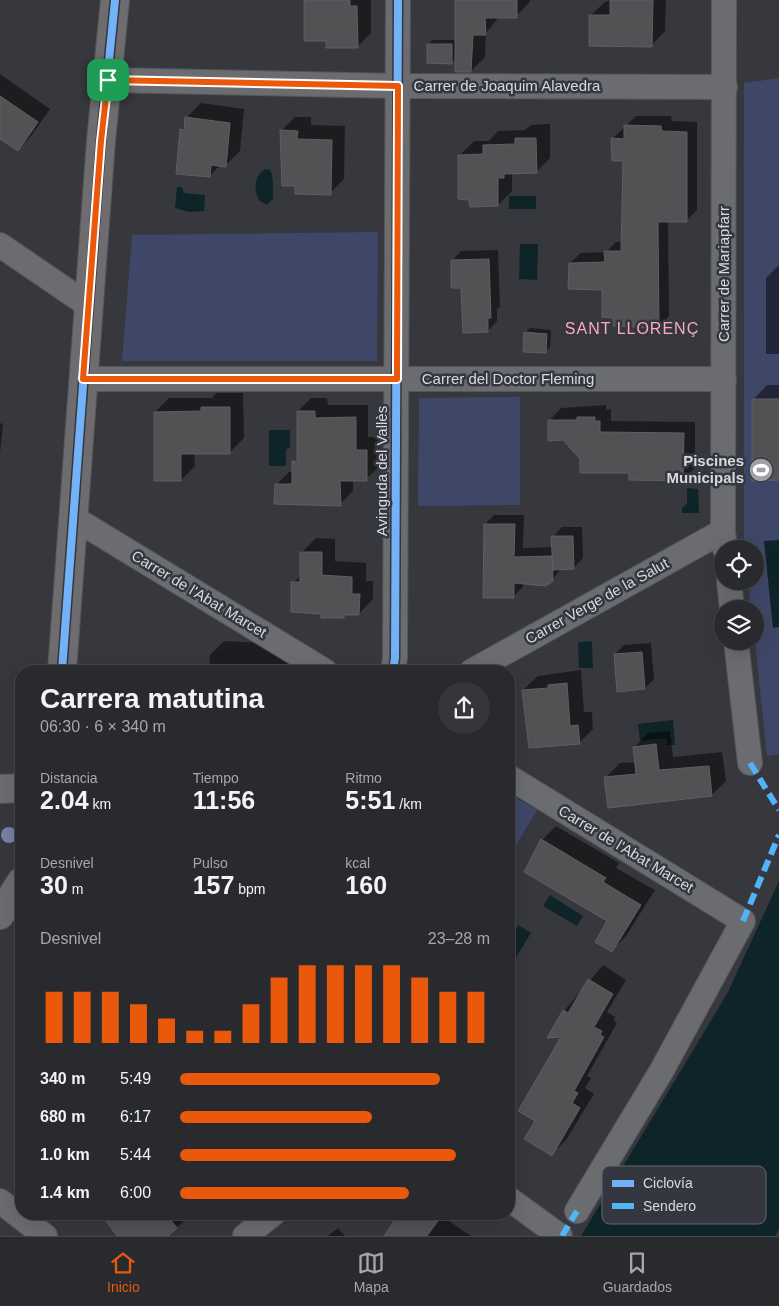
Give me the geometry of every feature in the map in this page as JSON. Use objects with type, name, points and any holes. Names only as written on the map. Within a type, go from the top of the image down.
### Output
[{"type":"street","points":[[62,665],[88,305],[115,0]]},
{"type":"street","name":"Avinguda del Vallès","points":[[394,665],[398,0]]},
{"type":"street","name":"Carrer de Mariapfarr","points":[[724,0],[724,540]]},
{"type":"street","name":"Carrer de Joaquim Alavedra","points":[[108,80],[398,86],[725,87]]},
{"type":"street","points":[[0,245],[88,305]]},
{"type":"street","name":"Carrer del Doctor Fleming","points":[[83,379],[724,379]]},
{"type":"street","name":"Carrer de l'Abat Marcet","points":[[72,518],[315,665]]},
{"type":"street","name":"Carrer Verge de la Salut","points":[[484,665],[714,545]]},
{"type":"street","points":[[737,650],[750,763]]},
{"type":"street","name":"Carrer de l'Abat Marcet","points":[[515,781],[743,921],[662,1070],[604,1166]]},
{"type":"street","points":[[0,880],[15,881]]},
{"type":"street","points":[[0,915],[15,891]]},
{"type":"street","name":"Carrer de l'Abat Marcet","points":[[577,1211],[602,1170]]},
{"type":"street","points":[[0,1201],[15,1213]]},
{"type":"street","points":[[515,1203],[560,1236]]},
{"type":"street","points":[[24,1220],[45,1236]]},
{"type":"street","points":[[245,1236],[265,1220]]},
{"type":"shaded area","name":"Piscines Municipals","points":[[779,78],[779,754],[767,756],[756,650],[764,650],[764,600],[750,600],[749,590],[764,590],[764,540],[744,540],[744,83]]},
{"type":"shaded area","points":[[265,169],[270,170],[273,183],[273,199],[267,205],[260,201],[256,193],[257,180]]},
{"type":"shaded area","points":[[177,187],[182,187],[184,193],[205,195],[204,211],[189,212],[175,208]]},
{"type":"shaded area","points":[[509,196],[536,196],[536,209],[509,209]]},
{"type":"shaded area","points":[[378,232],[377,361],[122,361],[132,235]]},
{"type":"shaded area","points":[[520,244],[538,244],[537,280],[519,279]]},
{"type":"shaded area","points":[[520,397],[520,505],[418,506],[419,398]]},
{"type":"shaded area","points":[[269,430],[290,430],[290,448],[286,449],[286,466],[269,466]]},
{"type":"shaded area","points":[[687,488],[698,489],[699,513],[682,513],[682,508],[687,504]]},
{"type":"shaded area","points":[[779,540],[779,627],[773,628],[764,541]]},
{"type":"shaded area","points":[[592,641],[593,668],[579,668],[578,642]]},
{"type":"shaded area","points":[[673,720],[675,745],[667,745],[666,738],[640,741],[638,724]]},
{"type":"shaded area","points":[[515,797],[537,810],[515,847]]},
{"type":"shaded area","points":[[779,881],[779,1229],[775,1236],[581,1236],[602,1201],[602,1224],[766,1224],[766,1166],[623,1166],[727,994]]},
{"type":"shaded area","points":[[550,895],[583,916],[577,926],[543,906]]},
{"type":"shaded area","points":[[518,925],[531,933],[515,959],[515,931]]},
{"type":"building","points":[[304,0],[350,0],[350,6],[357,6],[358,48],[326,48],[326,41],[304,41]]},
{"type":"building","points":[[455,0],[517,0],[517,18],[485,18],[486,35],[473,35],[471,72],[455,72]]},
{"type":"building","points":[[610,0],[653,0],[652,47],[589,46],[589,15],[610,15]]},
{"type":"building","points":[[427,44],[452,44],[452,64],[427,63]]},
{"type":"building","points":[[0,96],[38,122],[18,151],[0,139]]},
{"type":"building","points":[[185,117],[230,123],[226,167],[211,165],[210,177],[176,174],[180,129],[184,130]]},
{"type":"building","points":[[624,125],[661,126],[662,131],[687,132],[687,222],[658,222],[659,328],[613,326],[613,318],[602,317],[602,290],[568,289],[569,263],[605,262],[604,251],[621,251],[623,161],[612,161],[611,138],[624,139]]},
{"type":"building","points":[[280,130],[298,131],[297,139],[332,140],[331,195],[295,194],[295,186],[282,186]]},
{"type":"building","points":[[515,138],[536,138],[537,173],[504,174],[504,178],[498,178],[498,206],[470,207],[469,200],[458,199],[458,155],[483,154],[483,145],[515,144]]},
{"type":"building","points":[[489,259],[491,318],[488,318],[488,332],[463,333],[461,288],[451,288],[451,260]]},
{"type":"building","points":[[524,332],[547,334],[546,353],[523,352]]},
{"type":"building","points":[[752,399],[779,399],[779,480],[752,481]]},
{"type":"building","points":[[201,407],[230,407],[230,454],[181,454],[181,481],[154,481],[154,412],[201,411]]},
{"type":"building","points":[[297,411],[315,411],[315,418],[356,417],[356,450],[367,450],[367,481],[340,481],[341,506],[274,504],[275,484],[292,484],[292,461],[297,461]]},
{"type":"building","points":[[577,417],[595,417],[595,421],[600,421],[600,432],[684,433],[683,481],[629,480],[629,473],[580,473],[580,459],[563,440],[548,441],[548,420],[577,420]]},
{"type":"building","points":[[484,524],[515,524],[514,557],[552,556],[553,581],[546,586],[514,583],[514,598],[483,598]]},
{"type":"building","points":[[551,536],[573,536],[574,569],[553,570]]},
{"type":"building","points":[[300,552],[322,552],[322,575],[352,577],[352,594],[360,594],[359,615],[344,615],[344,618],[321,618],[321,614],[291,612],[291,582],[300,582]]},
{"type":"building","points":[[642,652],[645,689],[617,692],[614,654]]},
{"type":"building","points":[[567,683],[570,726],[578,725],[580,744],[529,748],[522,690],[548,688],[548,685]]},
{"type":"building","points":[[656,744],[659,770],[709,766],[712,796],[608,808],[604,777],[636,774],[633,747]]},
{"type":"building","points":[[541,839],[606,878],[603,882],[641,905],[612,952],[595,942],[607,921],[524,872]]},
{"type":"building","points":[[588,979],[613,994],[594,1027],[602,1031],[600,1035],[604,1037],[574,1091],[578,1093],[572,1103],[580,1108],[552,1156],[524,1139],[535,1121],[518,1111],[561,1037],[547,1038],[563,1010],[568,1013]]},
{"type":"building","points":[[105,1220],[171,1220],[177,1228],[168,1236],[117,1236]]},
{"type":"building","points":[[395,1220],[439,1220],[427,1236],[384,1236]]},
{"type":"marked path","points":[[750,763],[779,810]]},
{"type":"marked path","points":[[743,921],[779,835]]},
{"type":"marked path","points":[[562,1236],[577,1211]]},
{"type":"cycle path","points":[[62,665],[101,141],[115,0]]},
{"type":"cycle path","points":[[394,665],[398,0]]},
{"type":"place","name":"Piscines Municipals","points":[[761,470]]},
{"type":"district","name":"SANT LLORENÇ","points":[[632,328]]},
{"type":"route","points":[[108,80],[398,86],[397,379],[83,379],[101,141],[108,80]]}]
